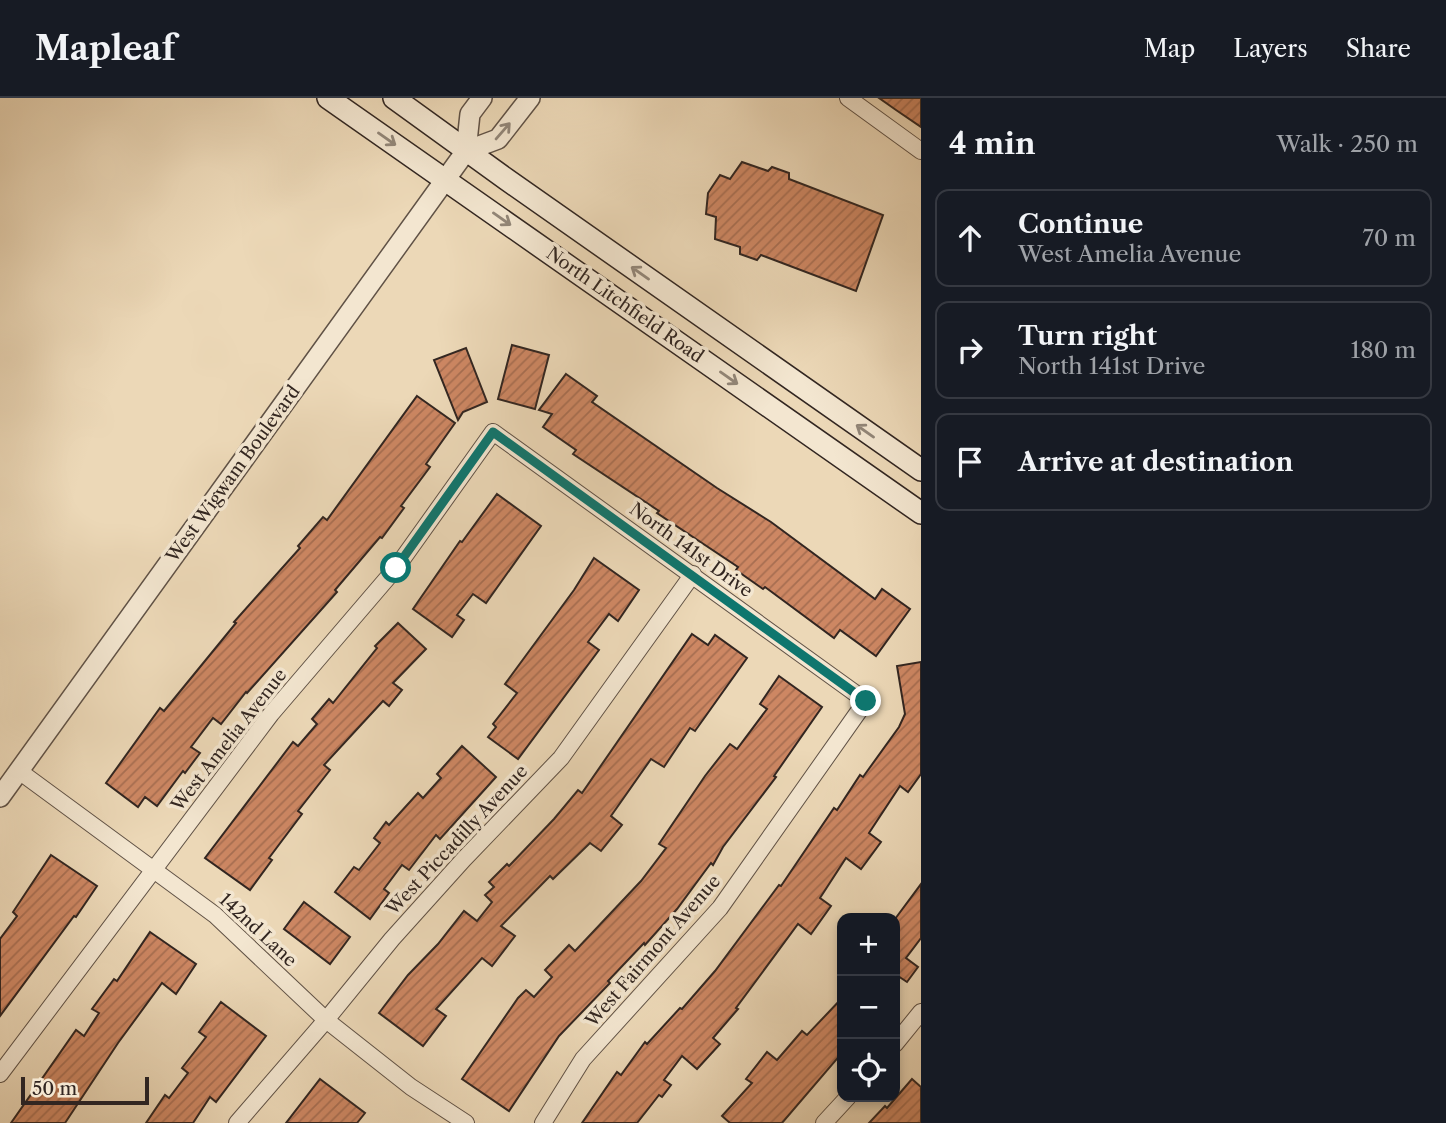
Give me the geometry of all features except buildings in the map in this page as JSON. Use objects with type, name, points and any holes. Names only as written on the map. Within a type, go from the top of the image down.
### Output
[{"type":"main road","name":"North Litchfield Road","points":[[328,98],[921,513]]},
{"type":"main road","name":"North Litchfield Road","points":[[394,98],[921,470]]},
{"type":"street","points":[[482,98],[470,114],[467,151],[498,139],[530,98]]},
{"type":"street","points":[[848,98],[921,151]]},
{"type":"street","name":"West Wigwam Boulevard","points":[[0,797],[467,151]]},
{"type":"street","name":"North 141st Drive","points":[[493,432],[866,701]]},
{"type":"street","name":"West Amelia Avenue","points":[[0,1074],[271,714],[396,568],[493,432]]},
{"type":"street","name":"West Piccadilly Avenue","points":[[237,1123],[392,939],[561,758],[693,574]]},
{"type":"street","name":"West Fairmont Avenue","points":[[542,1123],[583,1059],[720,908],[866,701]]},
{"type":"street","name":"142nd Lane","points":[[19,771],[215,915],[326,1020],[411,1087],[466,1123]]},
{"type":"street","points":[[899,1039],[921,1012]]},
{"type":"street","points":[[824,1123],[843,1102]]},
{"type":"route","points":[[396,568],[493,432],[866,701]]}]
